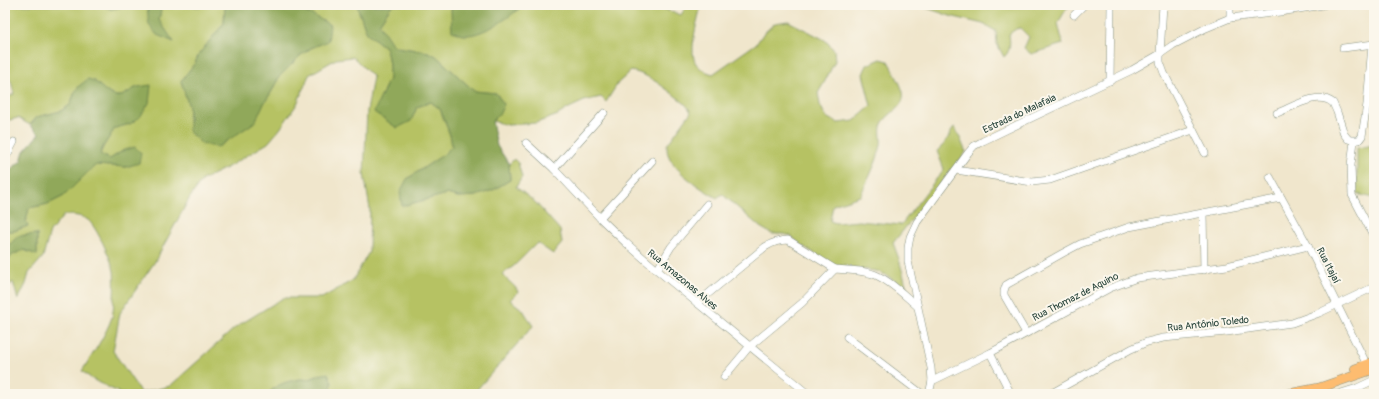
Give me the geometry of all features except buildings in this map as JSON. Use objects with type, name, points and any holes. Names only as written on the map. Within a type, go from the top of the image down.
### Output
[{"type":"main road","points":[[1288,394],[1319,388],[1372,365]]},
{"type":"street","points":[[1074,15],[1084,5]]},
{"type":"street","points":[[1110,81],[1111,5]]},
{"type":"street","points":[[1163,5],[1160,62],[1164,74],[1205,153]]},
{"type":"street","points":[[1230,5],[1230,18]]},
{"type":"street","name":"Estrada do Malafaia","points":[[929,394],[932,381],[931,368],[908,261],[908,248],[910,237],[918,222],[974,146],[1132,70],[1173,45],[1230,18],[1296,7],[1323,5]]},
{"type":"street","points":[[1277,113],[1306,101],[1324,99],[1330,101],[1338,112],[1344,134],[1348,139],[1354,141],[1359,140],[1362,136],[1367,104],[1373,45],[1343,48]]},
{"type":"street","points":[[554,169],[604,113]]},
{"type":"street","points":[[956,170],[1032,182],[1050,180],[1194,130]]},
{"type":"street","points":[[1354,141],[1351,165],[1352,195],[1374,237]]},
{"type":"street","points":[[5,159],[14,142]]},
{"type":"street","name":"Rua Amazonas Alves","points":[[526,143],[554,169],[600,218],[657,270],[799,391],[808,394]]},
{"type":"street","points":[[600,218],[652,161]]},
{"type":"street","name":"Rua Itajaí","points":[[1270,177],[1372,365]]},
{"type":"street","points":[[1026,333],[1004,295],[1006,285],[1063,253],[1129,227],[1281,198]]},
{"type":"street","points":[[657,270],[671,247],[707,204]]},
{"type":"street","points":[[1204,213],[1204,270]]},
{"type":"street","points":[[697,303],[765,247],[773,242],[788,240],[835,269],[860,271],[876,275],[888,282],[918,306]]},
{"type":"street","name":"Rua Thomaz de Aquino","points":[[932,381],[990,353],[1123,282],[1137,278],[1227,266],[1308,246]]},
{"type":"street","points":[[724,377],[750,348],[802,303],[835,269]]},
{"type":"street","name":"Rua Antônio Toledo","points":[[1050,394],[1131,348],[1147,342],[1163,338],[1227,332],[1292,323],[1318,313],[1374,287]]},
{"type":"street","points":[[847,337],[922,394]]},
{"type":"street","points":[[990,353],[1011,394]]},
{"type":"street","points":[[1338,394],[1357,388],[1374,380]]},
{"type":"green space","points":[[5,5],[101,5],[111,9],[132,5],[147,5],[146,7],[159,20],[161,9],[165,5],[191,5],[197,7],[208,5],[225,5],[224,23],[199,54],[195,63],[181,81],[189,107],[188,120],[263,105],[279,77],[301,55],[311,48],[328,41],[313,15],[284,5],[358,5],[358,9],[367,33],[386,48],[389,64],[389,79],[375,112],[411,121],[417,107],[431,102],[440,109],[453,146],[443,155],[407,179],[402,206],[447,194],[458,197],[476,196],[493,190],[510,180],[509,164],[514,159],[518,163],[522,177],[516,187],[535,202],[560,230],[562,243],[553,254],[537,243],[515,265],[503,274],[518,292],[510,300],[523,310],[533,326],[473,394],[338,394],[331,390],[332,382],[321,374],[308,380],[303,379],[274,388],[268,394],[120,394],[92,379],[82,371],[106,331],[113,314],[113,266],[95,229],[88,220],[82,217],[64,215],[50,232],[43,257],[29,273],[26,284],[18,300],[13,282],[6,288],[7,304],[5,323],[5,262],[14,254],[24,250],[37,255],[37,234],[18,236],[5,247],[5,231],[14,231],[28,226],[26,221],[29,208],[48,204],[64,196],[96,165],[126,167],[124,150],[110,159],[100,154],[115,128],[130,124],[137,87],[126,94],[116,96],[103,90],[94,80],[75,92],[70,105],[61,111],[37,117],[30,125],[18,118],[5,121],[5,99],[14,94],[11,81],[5,78]],"holes":[[[353,57],[373,77],[367,111],[364,174],[370,209],[369,252],[353,280],[322,298],[283,298],[236,327],[170,386],[141,393],[113,351],[120,313],[154,263],[189,199],[202,180],[228,167],[268,143],[280,129],[297,104],[309,75],[336,59]]]},
{"type":"green space","points":[[101,5],[132,5],[111,9]]},
{"type":"green space","points":[[147,5],[165,5],[161,9],[159,20],[174,42],[157,35],[149,25]]},
{"type":"green space","points":[[225,5],[284,5],[313,15],[330,25],[328,41],[311,48],[301,55],[279,77],[255,122],[218,147],[202,144],[189,132],[189,107],[181,81],[195,63],[199,54],[224,23]]},
{"type":"green space","points":[[358,5],[393,5],[379,24],[392,44],[397,47],[428,52],[436,56],[474,91],[496,93],[504,104],[499,115],[492,121],[497,146],[509,164],[510,180],[493,190],[476,196],[458,197],[447,194],[402,206],[400,192],[407,179],[443,155],[452,146],[450,135],[440,109],[431,102],[417,107],[411,121],[397,128],[374,112],[389,79],[389,64],[386,48],[367,33],[358,9]]},
{"type":"green space","points":[[393,5],[454,5],[451,10],[516,12],[522,5],[633,5],[640,7],[658,7],[681,15],[687,5],[701,5],[693,46],[694,59],[701,69],[713,74],[757,43],[763,34],[775,23],[788,21],[825,40],[834,50],[835,61],[818,93],[820,105],[826,117],[838,123],[854,121],[871,106],[863,74],[867,65],[881,59],[888,61],[902,89],[902,102],[882,124],[880,151],[860,196],[833,205],[830,221],[836,223],[859,221],[901,225],[944,169],[937,151],[945,143],[954,127],[966,152],[893,243],[907,289],[886,275],[876,271],[833,265],[801,245],[791,236],[784,234],[772,234],[760,227],[722,194],[717,198],[689,179],[671,161],[667,145],[691,112],[680,100],[648,77],[631,71],[618,83],[606,102],[601,97],[584,101],[558,115],[536,123],[508,125],[492,121],[499,115],[496,93],[474,91],[436,56],[428,52],[397,47],[391,44],[379,24]]},
{"type":"green space","points":[[454,5],[522,5],[511,15],[487,30],[471,35],[464,35],[452,31],[451,10]]},
{"type":"green space","points":[[923,5],[1072,5],[1067,8],[1058,23],[1063,44],[1031,54],[1024,48],[1029,37],[1020,28],[1009,34],[1009,49],[1004,57],[997,44],[996,31],[983,24],[950,16],[924,7]]},
{"type":"green space","points":[[88,79],[95,82],[112,95],[116,96],[122,95],[134,88],[151,85],[149,103],[140,117],[130,124],[115,128],[100,154],[110,159],[124,150],[135,147],[141,153],[139,163],[126,167],[96,165],[64,196],[48,204],[29,208],[26,221],[28,226],[14,231],[5,231],[5,174],[21,161],[24,151],[39,134],[30,125],[37,117],[61,111],[70,105],[79,86]]},
{"type":"green space","points":[[1374,145],[1374,198],[1357,194],[1357,148]]},
{"type":"green space","points":[[37,234],[37,255],[24,250],[14,254],[5,262],[5,247],[18,236]]},
{"type":"green space","points":[[328,373],[332,382],[331,390],[338,394],[268,394],[278,385]]}]
